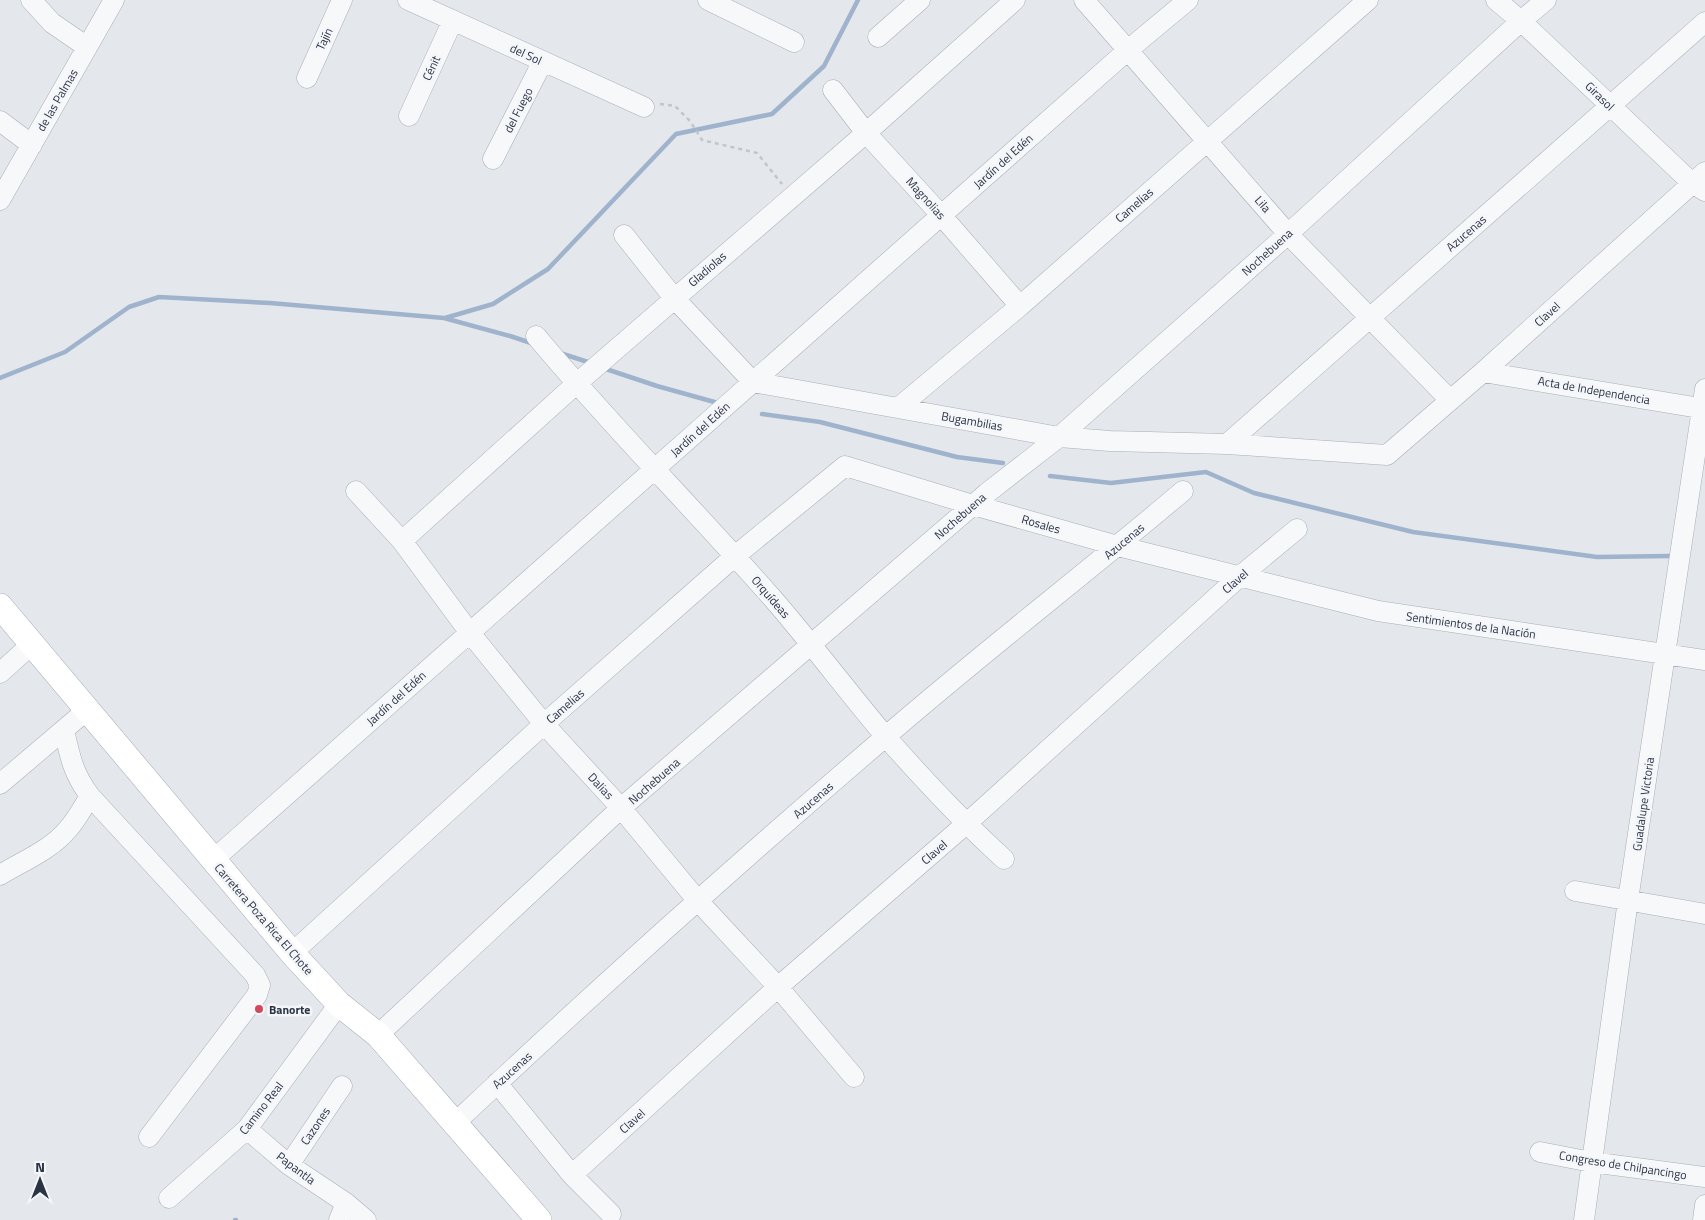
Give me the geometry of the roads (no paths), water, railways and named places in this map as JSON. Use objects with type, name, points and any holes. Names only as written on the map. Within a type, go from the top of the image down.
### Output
[{"type":"main road","name":"Carretera Poza Rica El Chote","points":[[0,606],[292,953],[339,1004],[378,1035],[539,1220]]},
{"type":"street","points":[[31,0],[52,23],[87,47]]},
{"type":"street","name":"de las Palmas","points":[[0,200],[114,0]]},
{"type":"street","name":"Tajín","points":[[307,78],[342,0]]},
{"type":"street","name":"del Sol","points":[[408,0],[644,107]]},
{"type":"street","points":[[708,0],[794,42]]},
{"type":"street","points":[[878,37],[920,0]]},
{"type":"street","name":"Gladiolas","points":[[402,540],[580,380],[866,133],[1015,0]]},
{"type":"street","name":"Lila","points":[[1084,0],[1288,234],[1450,400]]},
{"type":"street","name":"Jardín del Edén","points":[[213,860],[1128,50],[1188,0]]},
{"type":"street","name":"Camelias","points":[[898,408],[1020,306],[1368,0]]},
{"type":"street","name":"Girasol","points":[[1496,0],[1521,21],[1610,106],[1701,182]]},
{"type":"street","name":"Nochebuena","points":[[378,1035],[622,808],[980,499],[1059,437],[1288,234],[1546,0]]},
{"type":"street","name":"Cénit","points":[[409,116],[453,20]]},
{"type":"street","name":"Azucenas","points":[[1227,444],[1705,22]]},
{"type":"street","name":"del Fuego","points":[[493,159],[543,62]]},
{"type":"street","name":"Magnolias","points":[[833,90],[866,133],[1020,306]]},
{"type":"street","points":[[0,121],[32,145]]},
{"type":"street","name":"Clavel","points":[[1387,455],[1701,182]]},
{"type":"street","points":[[624,236],[674,298],[753,382]]},
{"type":"street","name":"Orquídeas","points":[[536,336],[580,380],[654,469],[735,556],[812,644],[886,736],[966,824],[1004,859]]},
{"type":"street","name":"Acta de Independencia","points":[[1483,372],[1704,409]]},
{"type":"street","name":"Bugambilias","points":[[753,382],[1059,437],[1110,441],[1227,444],[1387,455]]},
{"type":"street","name":"Guadalupe Victoria","points":[[1584,1220],[1628,900],[1704,409],[1705,388]]},
{"type":"street","name":"Camelias","points":[[292,953],[544,724],[735,556],[845,466]]},
{"type":"street","name":"Rosales","points":[[845,466],[980,499],[1118,546],[1239,577]]},
{"type":"street","name":"Dalias","points":[[356,491],[402,540],[470,633],[544,724],[622,808],[698,901],[778,987],[854,1077]]},
{"type":"street","name":"Azucenas","points":[[455,1123],[698,901],[886,736],[1183,491]]},
{"type":"street","name":"Clavel","points":[[572,1175],[778,987],[966,824],[1239,577],[1297,530]]},
{"type":"street","name":"Sentimientos de la Nación","points":[[1239,577],[1378,611],[1705,660]]},
{"type":"street","points":[[0,673],[32,644]]},
{"type":"street","points":[[0,784],[87,710]]},
{"type":"street","points":[[64,730],[71,762],[78,781],[255,975],[260,985],[257,995],[149,1137]]},
{"type":"street","points":[[0,875],[37,855],[57,841],[69,829],[90,796]]},
{"type":"street","points":[[1575,890],[1705,914]]},
{"type":"street","name":"Camino Real","points":[[169,1198],[247,1129],[339,1004]]},
{"type":"street","points":[[497,1083],[572,1175],[611,1214]]},
{"type":"street","name":"Cazones","points":[[289,1165],[342,1086]]},
{"type":"street","name":"Papantla","points":[[247,1129],[342,1212],[366,1220]]},
{"type":"street","name":"Congreso de Chilpancingo","points":[[1540,1152],[1591,1162],[1705,1177]]},
{"type":"street","points":[[1703,1220],[1705,1204]]},
{"type":"waterway","points":[[445,318],[493,304],[548,269],[676,134],[772,114],[824,66],[858,0]]},
{"type":"waterway","points":[[0,378],[65,352],[129,307],[159,297],[270,303],[444,318],[534,344]]},
{"type":"waterway","points":[[560,353],[591,363]]},
{"type":"waterway","points":[[603,368],[718,403]]},
{"type":"waterway","points":[[762,414],[820,422],[957,457],[1003,463]]},
{"type":"waterway","points":[[1050,476],[1111,483],[1206,472],[1254,493],[1413,532],[1597,557],[1670,556]]},
{"type":"place","name":"Banorte","points":[[259,1009]]}]
